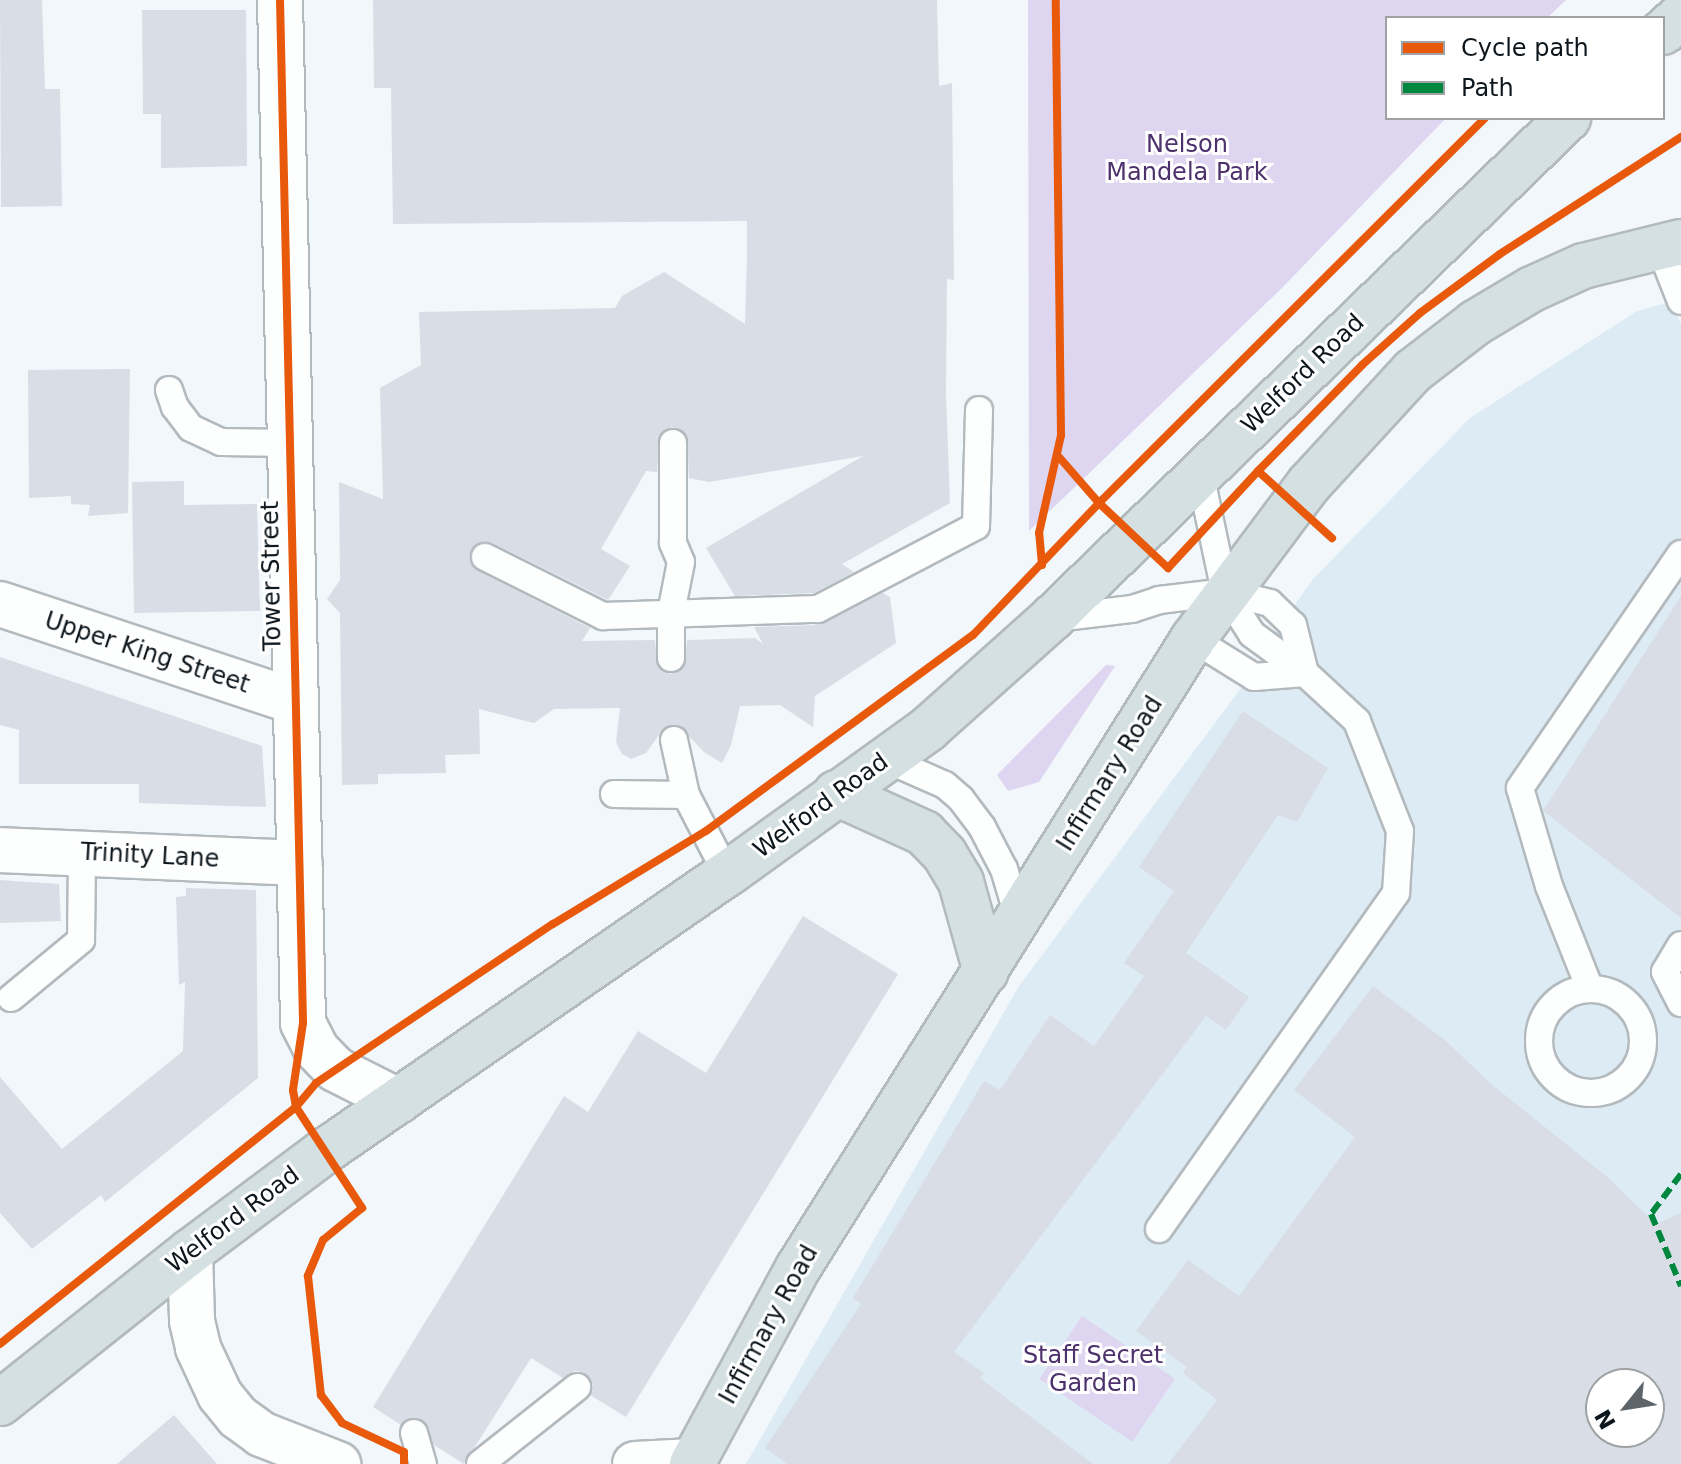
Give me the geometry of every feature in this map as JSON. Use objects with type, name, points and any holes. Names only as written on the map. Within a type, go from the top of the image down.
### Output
[{"type":"main road","points":[[1665,30],[1681,16]]},
{"type":"main road","name":"Welford Road","points":[[0,1403],[190,1252],[398,1101],[727,874],[967,697],[1566,120]]},
{"type":"main road","name":"Infirmary Road","points":[[692,1462],[798,1268],[1193,639],[1225,592],[1309,484],[1428,359],[1475,323],[1532,289],[1583,266],[1670,243]]},
{"type":"main road","points":[[836,793],[924,833],[945,855],[961,882],[986,972]]},
{"type":"street","name":"Tower Street","points":[[280,0],[303,1023],[316,1049],[335,1069],[398,1101]]},
{"type":"street","name":"Upper King Street","points":[[0,604],[294,701]]},
{"type":"street","name":"Trinity Lane","points":[[0,850],[300,863]]},
{"type":"street","points":[[190,1252],[192,1321],[198,1348],[220,1395],[238,1417],[261,1434],[334,1464]]},
{"type":"street","points":[[635,1464],[692,1462]]},
{"type":"lane","points":[[1670,243],[1681,301]]},
{"type":"lane","points":[[169,390],[175,407],[191,428],[221,442],[290,443]]},
{"type":"lane","points":[[485,557],[603,616],[818,609],[976,526],[979,410]]},
{"type":"lane","points":[[671,658],[671,613],[681,562],[673,543],[673,443]]},
{"type":"lane","points":[[1159,1229],[1396,893],[1400,831],[1357,721],[1305,673],[1252,634],[1225,592],[1200,473]]},
{"type":"lane","points":[[1590,989],[1549,886],[1520,788],[1681,554]]},
{"type":"lane","points":[[1052,618],[1132,609],[1159,600],[1225,592]]},
{"type":"lane","points":[[1193,639],[1254,677],[1305,673]]},
{"type":"lane","points":[[674,740],[686,795],[727,874]]},
{"type":"lane","points":[[886,759],[945,785],[961,799],[982,827],[1004,869],[1019,919]]},
{"type":"lane","points":[[614,794],[686,795]]},
{"type":"lane","points":[[11,998],[81,940],[82,853]]},
{"type":"lane","points":[[1681,945],[1665,972],[1681,1003]]},
{"type":"lane","points":[[480,1464],[577,1387]]},
{"type":"lane","points":[[414,1433],[423,1464]]},
{"type":"shaded area","points":[[1670,302],[1681,324],[1681,1464],[746,1464],[1019,986],[1250,676],[1272,637],[1313,579],[1470,418],[1637,311]]},
{"type":"green space","name":"Nelson Mandela Park","points":[[1028,0],[1566,0],[1549,16],[1385,16],[1385,120],[1444,120],[1282,288],[1029,531]]},
{"type":"green space","points":[[1106,665],[1115,666],[1039,782],[1008,791],[997,775]]},
{"type":"green space","name":"Staff Secret Garden","points":[[1082,1316],[1175,1379],[1132,1442],[1040,1379]]},
{"type":"building","points":[[0,0],[42,0],[45,89],[60,89],[62,206],[1,207]]},
{"type":"building","points":[[373,0],[937,0],[939,86],[952,83],[954,280],[947,279],[946,393],[950,503],[842,564],[854,572],[814,593],[735,596],[706,548],[863,456],[709,482],[689,478],[687,436],[672,427],[659,436],[657,472],[646,471],[601,549],[630,566],[608,600],[491,542],[477,543],[469,557],[478,571],[590,628],[582,641],[655,640],[657,665],[670,674],[685,665],[687,640],[755,638],[763,644],[754,627],[819,625],[883,593],[890,597],[896,643],[815,696],[813,727],[780,705],[740,706],[731,745],[722,763],[704,752],[678,725],[664,728],[646,753],[631,759],[622,754],[616,742],[620,708],[554,709],[534,723],[479,709],[480,754],[445,755],[446,773],[378,774],[378,784],[342,785],[340,613],[327,599],[340,580],[339,482],[383,499],[380,388],[421,365],[419,312],[615,308],[622,296],[664,272],[745,324],[747,221],[393,224],[391,88],[374,88]]},
{"type":"building","points":[[142,10],[246,10],[247,166],[161,168],[161,114],[143,114]]},
{"type":"building","points":[[130,369],[128,513],[88,516],[90,505],[71,504],[71,496],[29,498],[28,370]]},
{"type":"building","points":[[184,481],[184,505],[257,504],[260,611],[134,613],[132,482]]},
{"type":"building","points":[[1681,596],[1681,918],[1543,811]]},
{"type":"building","points":[[0,657],[262,746],[266,807],[139,803],[139,784],[19,784],[19,730],[0,725]]},
{"type":"building","points":[[1243,711],[1328,768],[1297,822],[1278,815],[1186,953],[1249,997],[1226,1030],[1206,1016],[954,1352],[984,1373],[980,1378],[1093,1464],[787,1464],[765,1448],[861,1304],[853,1298],[984,1081],[1000,1090],[1050,1015],[1094,1046],[1144,976],[1124,963],[1174,891],[1139,867]]},
{"type":"building","points":[[0,880],[59,884],[61,921],[0,923]]},
{"type":"building","points":[[186,888],[256,890],[258,1078],[105,1202],[101,1195],[32,1249],[0,1213],[0,1077],[62,1149],[183,1051],[185,982],[179,985],[176,897],[186,896]]},
{"type":"building","points":[[803,916],[898,974],[626,1417],[590,1395],[593,1384],[584,1372],[574,1371],[563,1378],[531,1358],[464,1464],[434,1445],[424,1421],[410,1418],[401,1425],[373,1407],[564,1096],[588,1112],[638,1031],[706,1073]]},
{"type":"building","points":[[1373,986],[1446,1041],[1490,1083],[1605,1175],[1656,1224],[1681,1213],[1681,1464],[1168,1464],[1217,1400],[1183,1373],[1187,1367],[1136,1331],[1188,1260],[1239,1296],[1355,1137],[1294,1090]]},
{"type":"building","points":[[174,1415],[217,1464],[117,1464]]},
{"type":"marked path","points":[[1681,1174],[1651,1214],[1681,1286]]},
{"type":"cycle path","points":[[280,0],[303,1023],[293,1090],[296,1107],[362,1208],[323,1240],[308,1276],[321,1395],[342,1423],[404,1452],[404,1464]]},
{"type":"cycle path","points":[[1042,565],[1039,533],[1061,435],[1056,0]]},
{"type":"cycle path","points":[[0,1344],[296,1107],[316,1083],[553,924],[706,831],[973,635],[1099,503],[1483,120]]},
{"type":"cycle path","points":[[1258,471],[1362,365],[1420,313],[1500,254],[1681,137]]},
{"type":"cycle path","points":[[1059,457],[1099,503],[1168,568],[1258,471],[1332,538]]}]
